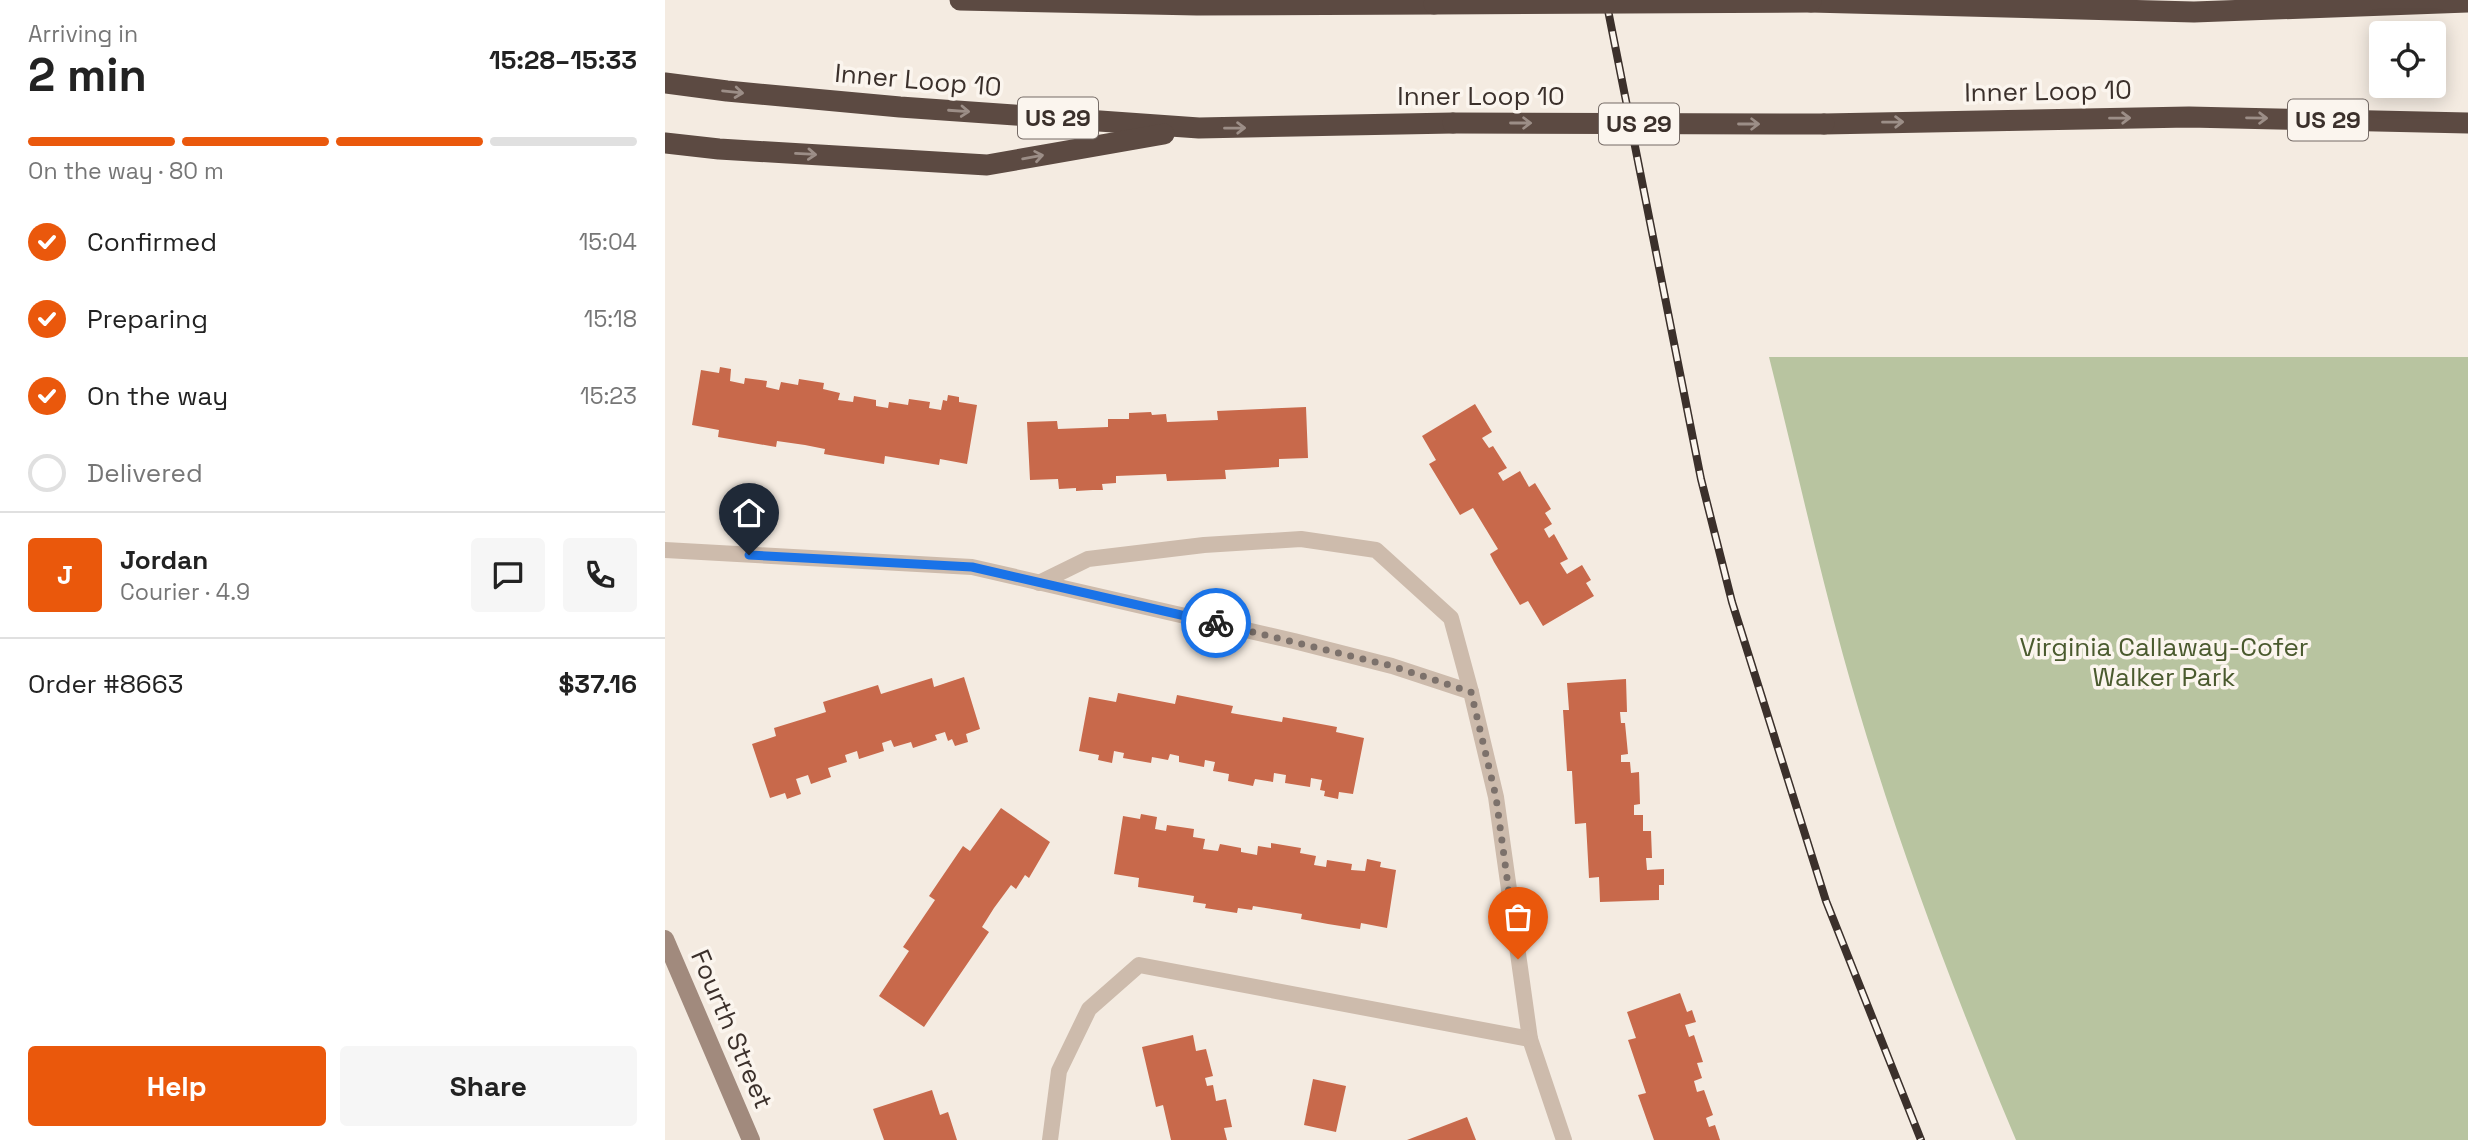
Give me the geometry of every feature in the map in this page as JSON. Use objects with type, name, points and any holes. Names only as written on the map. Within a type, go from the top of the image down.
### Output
[{"type":"highway","points":[[960,0],[1197,5],[1811,2],[2194,12],[2468,2]]},
{"type":"highway","name":"Inner Loop 10","points":[[665,83],[873,105],[1199,128],[1453,123],[1824,124],[2189,117],[2468,123]]},
{"type":"highway","points":[[665,143],[719,149],[987,165],[1199,128]]},
{"type":"street","name":"Fourth Street","points":[[665,939],[751,1140]]},
{"type":"lane","points":[[1039,583],[1088,559],[1204,545],[1301,539],[1376,550],[1451,618],[1496,797],[1529,1040],[1564,1140]]},
{"type":"lane","points":[[665,550],[972,567],[1319,647],[1392,666],[1471,692]]},
{"type":"lane","points":[[1050,1140],[1059,1071],[1089,1009],[1139,965],[1529,1040]]},
{"type":"green space","name":"Virginia Callaway-Cofer Walker Park","points":[[1769,357],[2468,357],[2468,1140],[2016,1140],[1944,961],[1880,779],[1833,618]]},
{"type":"building","points":[[720,367],[731,369],[730,381],[744,384],[745,378],[767,381],[766,387],[779,390],[781,382],[798,385],[799,379],[824,383],[823,389],[840,393],[838,400],[853,402],[854,396],[876,400],[876,406],[888,408],[889,402],[908,405],[909,399],[930,402],[929,408],[941,410],[943,400],[947,401],[948,395],[959,397],[959,402],[977,405],[967,464],[940,459],[939,465],[885,456],[884,464],[824,454],[825,449],[805,445],[777,441],[776,447],[718,437],[719,430],[692,425],[701,370],[719,373]]},
{"type":"building","points":[[1475,404],[1492,432],[1482,438],[1489,448],[1493,446],[1507,468],[1498,473],[1503,481],[1520,471],[1529,487],[1535,483],[1551,509],[1545,513],[1552,524],[1544,529],[1549,538],[1554,534],[1568,559],[1560,563],[1567,574],[1582,565],[1591,580],[1586,583],[1594,596],[1543,626],[1528,601],[1520,605],[1494,562],[1490,554],[1498,549],[1473,508],[1460,515],[1429,464],[1436,460],[1422,436]]},
{"type":"building","points":[[1306,407],[1308,458],[1279,459],[1279,467],[1225,470],[1226,479],[1167,481],[1166,474],[1116,476],[1116,483],[1102,484],[1103,490],[1059,489],[1058,479],[1030,480],[1027,422],[1057,421],[1058,429],[1108,427],[1108,419],[1129,419],[1129,413],[1166,414],[1167,422],[1218,420],[1217,411]]},
{"type":"building","points":[[964,677],[980,729],[966,734],[968,742],[955,746],[952,739],[948,741],[945,732],[935,735],[937,740],[913,748],[911,742],[894,747],[891,740],[882,743],[884,751],[859,759],[857,751],[845,755],[847,762],[828,768],[831,777],[811,784],[808,775],[796,779],[801,794],[787,799],[785,793],[770,798],[752,744],[776,736],[774,728],[826,712],[823,702],[878,685],[881,694],[932,678],[934,687]]},
{"type":"building","points":[[1626,679],[1627,712],[1620,712],[1621,723],[1625,723],[1628,754],[1621,755],[1621,762],[1630,762],[1631,773],[1639,772],[1640,804],[1634,805],[1634,815],[1643,815],[1643,831],[1651,831],[1652,858],[1646,858],[1647,870],[1664,869],[1664,885],[1659,885],[1659,900],[1600,902],[1599,877],[1589,878],[1586,823],[1575,824],[1572,771],[1567,771],[1563,710],[1569,710],[1567,683]]},
{"type":"building","points":[[1118,693],[1175,704],[1177,695],[1233,706],[1231,713],[1282,722],[1283,717],[1337,727],[1336,732],[1364,738],[1353,794],[1339,792],[1338,799],[1324,796],[1325,791],[1320,790],[1322,780],[1311,778],[1310,787],[1285,783],[1286,775],[1274,773],[1273,782],[1255,779],[1253,786],[1228,781],[1229,774],[1213,771],[1215,762],[1205,760],[1204,767],[1179,762],[1179,756],[1170,754],[1168,760],[1152,757],[1151,763],[1123,758],[1124,753],[1114,751],[1112,763],[1098,760],[1099,755],[1079,751],[1089,697],[1116,702]]},
{"type":"building","points":[[1001,808],[1050,842],[1029,878],[1025,875],[1016,889],[1011,885],[994,908],[982,927],[989,932],[924,1027],[879,996],[909,951],[903,947],[935,900],[929,896],[963,846],[970,851]]},
{"type":"building","points":[[1141,814],[1157,817],[1155,829],[1166,831],[1167,825],[1194,829],[1193,837],[1205,839],[1203,849],[1218,851],[1220,844],[1241,848],[1241,852],[1257,855],[1258,846],[1271,848],[1271,843],[1301,848],[1300,853],[1316,856],[1314,865],[1326,867],[1327,860],[1352,864],[1351,870],[1365,871],[1367,859],[1381,862],[1380,867],[1396,870],[1387,928],[1361,923],[1360,929],[1328,924],[1301,919],[1302,914],[1253,906],[1252,910],[1238,908],[1237,913],[1205,908],[1206,904],[1193,902],[1194,896],[1138,887],[1139,878],[1114,874],[1123,816],[1140,819]]},
{"type":"building","points":[[1680,993],[1687,1012],[1692,1010],[1696,1022],[1685,1025],[1689,1037],[1694,1035],[1703,1062],[1697,1063],[1702,1078],[1694,1081],[1697,1092],[1704,1090],[1713,1115],[1706,1118],[1709,1127],[1715,1125],[1720,1140],[1654,1140],[1638,1095],[1646,1093],[1628,1040],[1636,1038],[1627,1012]]},
{"type":"building","points":[[1193,1035],[1196,1051],[1206,1049],[1213,1076],[1205,1078],[1207,1086],[1213,1085],[1216,1101],[1226,1099],[1232,1127],[1224,1128],[1227,1140],[1171,1140],[1163,1105],[1156,1107],[1142,1047]]},
{"type":"building","points":[[1313,1079],[1346,1086],[1336,1132],[1304,1125]]},
{"type":"building","points":[[932,1090],[940,1115],[948,1112],[957,1140],[884,1140],[873,1109]]},
{"type":"building","points":[[1467,1117],[1476,1140],[1407,1140]]},
{"type":"railway","points":[[1606,0],[1701,479],[1732,602],[1826,901],[1921,1140]]},
{"type":"way so far","points":[[1216,623],[1392,666],[1471,692],[1496,797],[1518,959]]},
{"type":"route","points":[[749,555],[972,567],[1216,623]]}]
